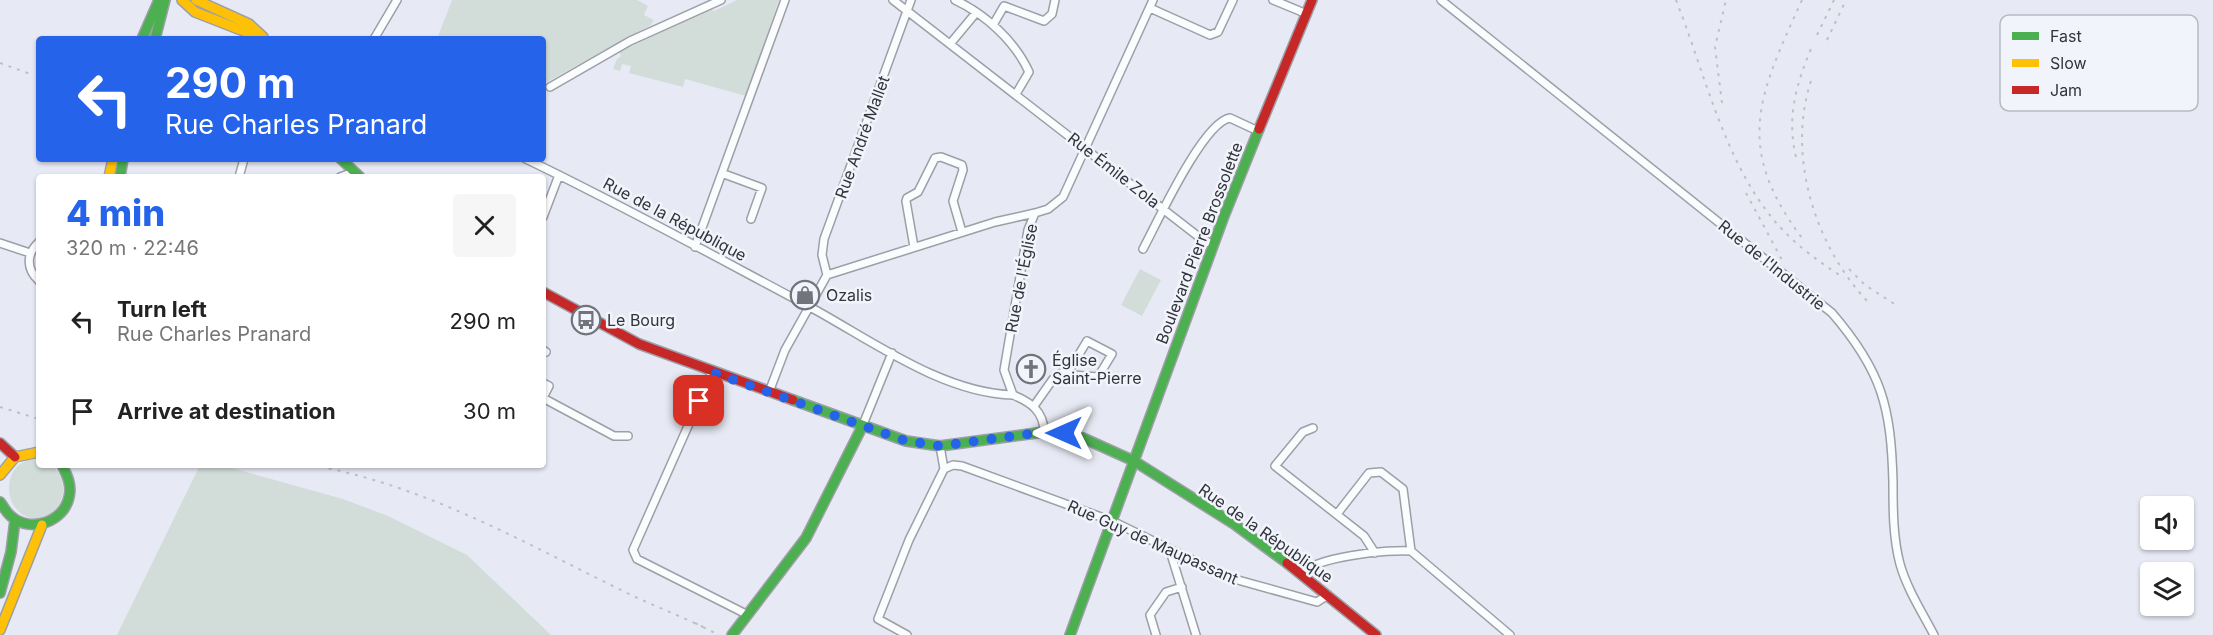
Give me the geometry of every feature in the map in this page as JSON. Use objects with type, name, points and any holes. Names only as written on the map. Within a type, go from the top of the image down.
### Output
[{"type":"street","points":[[143,36],[149,18],[159,0]]},
{"type":"street","points":[[156,36],[165,0]]},
{"type":"street","points":[[182,0],[195,12],[256,36]]},
{"type":"street","points":[[196,0],[249,24],[261,36]]},
{"type":"street","points":[[376,36],[397,0]]},
{"type":"street","points":[[550,87],[630,41],[721,0]]},
{"type":"street","points":[[695,247],[724,174],[785,0]]},
{"type":"street","name":"Rue Émile Zola","points":[[893,0],[1213,245]]},
{"type":"street","name":"Rue André Mallet","points":[[827,275],[822,255],[824,239],[912,0]]},
{"type":"street","points":[[955,0],[965,2],[975,14],[993,25],[1021,54],[1029,72],[1016,94]]},
{"type":"street","points":[[993,25],[1005,3],[1044,21],[1052,14],[1055,0]]},
{"type":"street","name":"Rue de l'Église","points":[[1013,395],[1004,370],[1028,230],[1035,213],[1048,209],[1063,197],[1154,0]]},
{"type":"street","points":[[1150,8],[1210,35],[1218,32],[1233,0]]},
{"type":"street","points":[[1273,0],[1306,14]]},
{"type":"street","name":"Boulevard Pierre Brossolette","points":[[1070,635],[1213,245],[1312,0]]},
{"type":"street","name":"Rue de l'Industrie","points":[[1442,0],[1832,313],[1854,339],[1875,373],[1886,407],[1892,442],[1894,524],[1900,564],[1934,635]]},
{"type":"street","points":[[950,44],[975,14]]},
{"type":"street","points":[[1143,249],[1191,158],[1222,120],[1230,118],[1258,131]]},
{"type":"street","points":[[914,248],[906,201],[916,193],[935,158],[940,157],[962,165],[963,171],[954,201],[962,232]]},
{"type":"street","points":[[344,162],[357,174]]},
{"type":"street","name":"Rue de la République","points":[[532,162],[938,377],[998,395],[1013,395]]},
{"type":"street","points":[[724,174],[762,188],[751,219]]},
{"type":"street","points":[[546,209],[559,175]]},
{"type":"street","points":[[768,392],[785,350],[827,275],[962,232],[1035,213]]},
{"type":"street","points":[[0,243],[30,253]]},
{"type":"street","points":[[36,246],[30,253],[30,268],[36,277]]},
{"type":"street","name":"Rue de la République","points":[[546,294],[639,344],[862,427],[906,441],[940,446],[1044,432],[1083,438],[1134,461],[1234,524],[1302,574],[1376,635]]},
{"type":"street","points":[[1034,406],[1053,379],[1060,374],[1072,366],[1087,341],[1112,354],[1098,377],[1060,374]]},
{"type":"street","points":[[732,635],[806,538],[862,427],[892,353]]},
{"type":"street","points":[[712,372],[633,550],[633,555],[748,615]]},
{"type":"street","points":[[1013,395],[1034,406],[1044,420],[1044,432]]},
{"type":"street","points":[[546,400],[614,436],[628,436]]},
{"type":"street","points":[[1313,428],[1303,432],[1275,466],[1364,536],[1376,553]]},
{"type":"street","points":[[0,443],[15,457]]},
{"type":"street","points":[[908,635],[878,619],[909,540],[944,470],[940,446]]},
{"type":"street","points":[[0,474],[15,457],[36,453]]},
{"type":"street","name":"Rue Guy de Maupassant","points":[[944,470],[953,465],[962,466],[1112,521],[1227,577],[1317,602],[1328,595]]},
{"type":"street","points":[[0,502],[15,520],[28,525],[42,525],[61,513],[69,501],[70,486],[63,468]]},
{"type":"street","points":[[1337,514],[1369,473],[1381,472],[1403,489],[1411,551],[1510,635]]},
{"type":"street","points":[[0,593],[11,552],[15,520]]},
{"type":"street","points":[[0,630],[42,525]]},
{"type":"street","points":[[1170,550],[1196,635]]},
{"type":"street","points":[[1302,574],[1306,567],[1321,562],[1376,553],[1411,551]]},
{"type":"street","points":[[1156,635],[1150,615],[1166,592],[1182,587]]},
{"type":"shaded area","points":[[452,0],[637,0],[648,6],[644,15],[654,20],[651,25],[546,82],[546,36],[438,36]]},
{"type":"shaded area","points":[[737,0],[779,0],[746,96],[685,79],[683,87],[629,73],[631,66],[622,64],[620,71],[613,69],[617,59],[621,56],[619,52],[711,9],[714,11]]},
{"type":"shaded area","points":[[1140,269],[1161,280],[1142,316],[1121,305]]},
{"type":"shaded area","points":[[36,459],[36,468],[55,468],[62,483],[63,491],[58,507],[44,517],[35,519],[24,515],[15,508],[10,498],[11,477],[16,468],[25,461]]},
{"type":"shaded area","points":[[199,468],[232,468],[343,499],[388,516],[467,555],[551,635],[117,635]]},
{"type":"railway","points":[[1676,0],[1718,118],[1744,176],[1760,202],[1786,234],[1844,278]]},
{"type":"railway","points":[[1722,103],[1715,47],[1726,0]]},
{"type":"railway","points":[[1802,0],[1774,64],[1760,120],[1760,147],[1767,175],[1780,205],[1802,238]]},
{"type":"railway","points":[[1817,35],[1834,0]]},
{"type":"railway","points":[[1827,40],[1846,0]]},
{"type":"railway","points":[[1796,157],[1792,127],[1795,99],[1813,44]]},
{"type":"railway","points":[[0,63],[33,75]]},
{"type":"railway","points":[[1811,81],[1804,110],[1802,140],[1804,170],[1811,200],[1834,256],[1850,281],[1869,303]]},
{"type":"railway","points":[[1746,193],[1782,260]]},
{"type":"railway","points":[[1849,269],[1865,285],[1896,305]]},
{"type":"railway","points":[[0,407],[36,418]]},
{"type":"railway","points":[[325,468],[353,474],[432,500],[509,534],[633,596],[703,627]]},
{"type":"railway","points":[[695,623],[719,635]]},
{"type":"traffic: fast","points":[[143,36],[159,0]]},
{"type":"traffic: fast","points":[[156,36],[165,0]]},
{"type":"traffic: fast","points":[[1070,635],[1224,216],[1259,129]]},
{"type":"traffic: fast","points":[[120,174],[122,162]]},
{"type":"traffic: fast","points":[[344,162],[357,174]]},
{"type":"traffic: fast","points":[[793,400],[906,441],[940,446],[1044,432],[1083,438],[1134,461],[1234,524],[1287,563]]},
{"type":"traffic: fast","points":[[732,635],[806,538],[862,427]]},
{"type":"traffic: fast","points":[[0,502],[9,514],[20,522],[37,524],[54,519],[66,506],[70,493],[63,468]]},
{"type":"traffic: fast","points":[[0,593],[11,552],[15,520]]},
{"type":"traffic: slow","points":[[182,0],[195,12],[256,36]]},
{"type":"traffic: slow","points":[[196,0],[249,24],[262,36]]},
{"type":"traffic: slow","points":[[110,174],[112,162]]},
{"type":"traffic: slow","points":[[0,475],[15,457],[36,453]]},
{"type":"traffic: slow","points":[[0,630],[42,525]]},
{"type":"traffic: jam","points":[[1259,129],[1312,0]]},
{"type":"traffic: jam","points":[[546,294],[639,344],[793,400]]},
{"type":"traffic: jam","points":[[0,443],[15,457]]},
{"type":"traffic: jam","points":[[1287,563],[1376,635]]},
{"type":"place","name":"Ozalis","points":[[805,295]]},
{"type":"place","name":"Le Bourg","points":[[586,320]]},
{"type":"place","name":"Église Saint-Pierre","points":[[1031,369]]},
{"type":"route","points":[[699,401],[712,372],[906,441],[940,446],[1044,432],[1064,433]]}]
